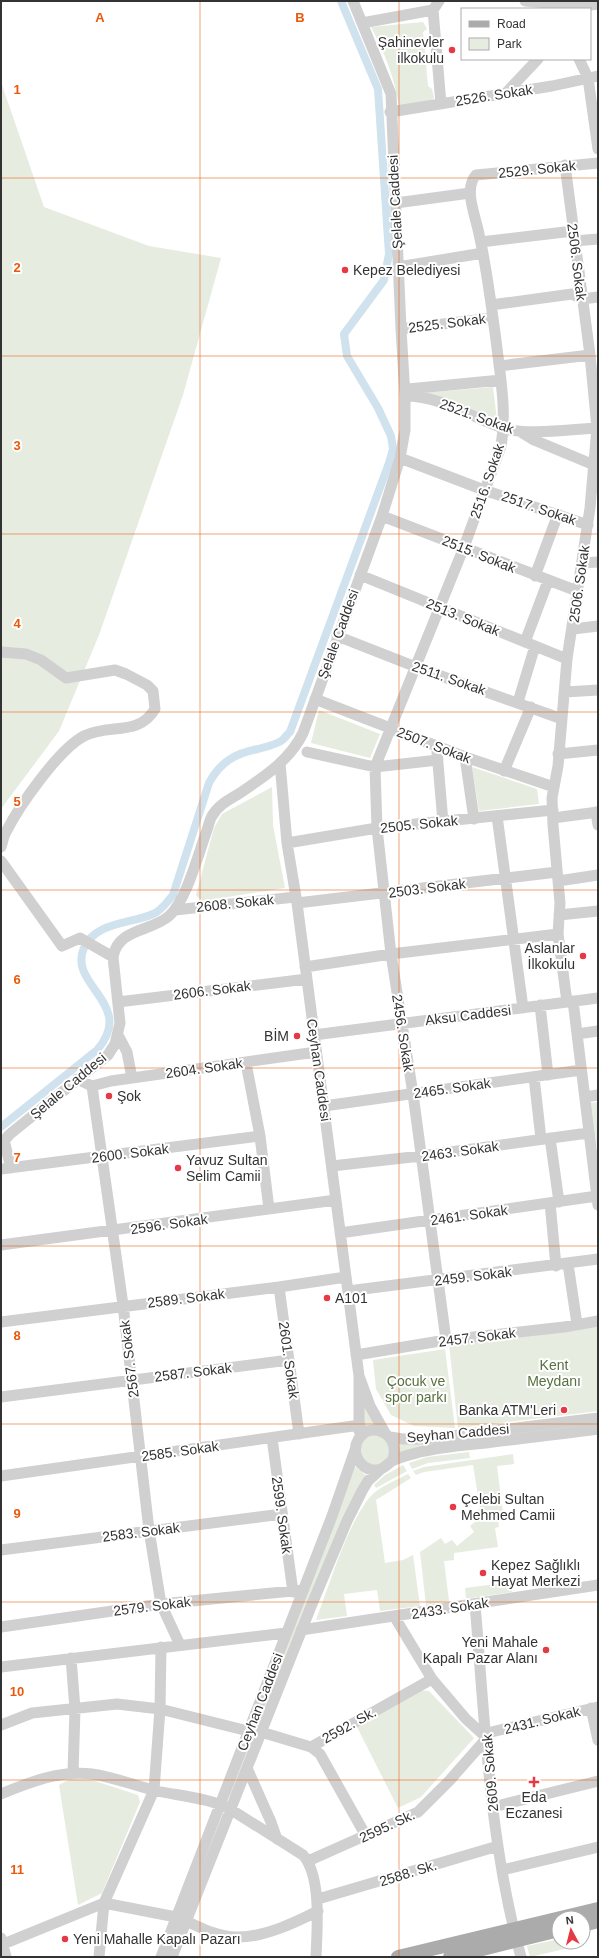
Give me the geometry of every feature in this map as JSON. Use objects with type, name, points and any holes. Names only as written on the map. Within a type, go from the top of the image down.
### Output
[{"type":"main road","points":[[450,1957],[515,1934],[598,1909]]},
{"type":"main road","points":[[398,1957],[515,1934],[551,1931]]},
{"type":"street","name":"Şelale Caddesi","points":[[3,1142],[108,1055],[118,1035],[120,1023],[113,957],[115,947],[121,940],[169,917],[175,910],[188,883],[212,816],[230,799],[268,774],[296,748],[303,733],[337,636],[382,516],[400,458],[405,430],[405,393],[390,112],[391,94],[353,1]]},
{"type":"street","points":[[525,1],[583,5],[598,4]]},
{"type":"street","points":[[362,23],[436,5],[441,104]]},
{"type":"street","points":[[505,94],[537,60]]},
{"type":"street","points":[[579,60],[593,77],[598,149]]},
{"type":"street","name":"2526. Sokak","points":[[390,112],[505,94],[593,77]]},
{"type":"street","name":"2529. Sokak","points":[[470,193],[471,181],[476,175],[565,165],[598,163]]},
{"type":"street","name":"2506. Sokak","points":[[565,165],[582,299],[593,362],[597,428],[594,465],[594,501],[588,525],[577,591],[573,629],[567,659],[554,787],[553,814],[560,903],[558,934],[577,1034],[588,1133],[595,1156],[597,1201]]},
{"type":"street","points":[[396,203],[470,193]]},
{"type":"street","name":"2516. Sokak","points":[[392,729],[464,547],[501,446],[504,428],[501,380],[493,318],[482,247],[470,193]]},
{"type":"street","points":[[398,267],[482,247],[574,236],[598,239]]},
{"type":"street","name":"2525. Sokak","points":[[491,305],[572,294],[582,299],[598,298]]},
{"type":"street","name":"2525. Sokak","points":[[401,329],[493,318]]},
{"type":"street","points":[[499,366],[593,362]]},
{"type":"street","name":"2521. Sokak","points":[[405,393],[501,380]]},
{"type":"street","name":"2521. Sokak","points":[[405,393],[422,396],[450,405],[504,428],[521,432],[597,428]]},
{"type":"street","points":[[521,432],[534,440],[594,465]]},
{"type":"street","name":"2517. Sokak","points":[[400,458],[484,490],[588,525]]},
{"type":"street","points":[[535,576],[558,514]]},
{"type":"street","name":"2515. Sokak","points":[[382,516],[577,591]]},
{"type":"street","points":[[582,563],[598,562]]},
{"type":"street","name":"2513. Sokak","points":[[360,574],[567,659]]},
{"type":"street","points":[[518,702],[530,644],[548,581]]},
{"type":"street","points":[[573,629],[598,626]]},
{"type":"street","name":"2511. Sokak","points":[[337,636],[416,667],[518,702],[562,719]]},
{"type":"street","points":[[1,652],[26,654],[42,660],[66,678],[115,670],[126,674],[147,685],[152,691],[155,709],[147,720],[137,725],[84,736],[66,750],[31,794],[6,831],[1,847]]},
{"type":"street","points":[[564,692],[598,690]]},
{"type":"street","name":"2507. Sokak","points":[[315,699],[465,757],[554,787]]},
{"type":"street","points":[[504,770],[531,707]]},
{"type":"street","name":"2456. Sokak","points":[[392,729],[375,767],[377,828],[391,954],[413,1094],[446,1340]]},
{"type":"street","points":[[436,745],[443,822]]},
{"type":"street","points":[[558,754],[598,750]]},
{"type":"street","points":[[307,752],[375,767],[438,760]]},
{"type":"street","points":[[465,757],[474,818]]},
{"type":"street","name":"Ceyhan Caddesi","points":[[172,1957],[181,1919],[220,1804],[286,1633],[298,1591],[340,1495],[357,1444],[360,1425],[359,1376],[307,979],[287,843],[280,763]]},
{"type":"street","points":[[597,812],[598,826]]},
{"type":"street","name":"2505. Sokak","points":[[287,843],[377,828],[474,818],[597,812]]},
{"type":"street","points":[[497,816],[523,1008]]},
{"type":"street","points":[[1,861],[62,946],[80,938],[113,957]]},
{"type":"street","name":"2503. Sokak","points":[[296,900],[384,893],[506,878],[598,875]]},
{"type":"street","name":"2608. Sokak","points":[[175,910],[296,900]]},
{"type":"street","points":[[559,916],[598,911]]},
{"type":"street","points":[[305,967],[391,954],[558,934]]},
{"type":"street","name":"2606. Sokak","points":[[118,1002],[307,979]]},
{"type":"street","name":"Aksu Caddesi","points":[[314,1035],[598,998]]},
{"type":"street","points":[[540,1005],[548,1075]]},
{"type":"street","points":[[577,1034],[598,1031]]},
{"type":"street","points":[[118,1035],[127,1052],[132,1078]]},
{"type":"street","name":"2604. Sokak","points":[[92,1086],[132,1078],[316,1052]]},
{"type":"street","points":[[246,1063],[260,1136],[269,1210]]},
{"type":"street","name":"2465. Sokak","points":[[324,1106],[581,1070]]},
{"type":"street","points":[[534,1077],[546,1139],[554,1203],[556,1266]]},
{"type":"street","points":[[78,1079],[92,1086]]},
{"type":"street","name":"2567. Sokak","points":[[92,1086],[123,1306],[149,1530],[161,1604],[180,1645]]},
{"type":"street","points":[[585,1097],[598,1095]]},
{"type":"street","name":"2463. Sokak","points":[[332,1166],[421,1156],[588,1133]]},
{"type":"street","name":"2600. Sokak","points":[[6,1168],[260,1136]]},
{"type":"street","points":[[3,1142],[6,1168]]},
{"type":"street","name":"2596. Sokak","points":[[1,1245],[336,1200]]},
{"type":"street","name":"2461. Sokak","points":[[340,1233],[554,1203],[597,1201]]},
{"type":"street","name":"2459. Sokak","points":[[348,1291],[556,1266],[598,1259]]},
{"type":"street","points":[[568,1264],[577,1324]]},
{"type":"street","name":"2589. Sokak","points":[[1,1322],[279,1287],[346,1277]]},
{"type":"street","name":"2601. Sokak","points":[[279,1287],[299,1434]]},
{"type":"street","name":"2457. Sokak","points":[[356,1355],[446,1340],[598,1321]]},
{"type":"street","name":"2587. Sokak","points":[[1,1397],[289,1360]]},
{"type":"street","name":"Ceyhan Caddesi","points":[[359,1376],[370,1406],[388,1435]]},
{"type":"street","name":"Seyhan Caddesi","points":[[388,1435],[403,1439],[426,1439],[598,1418]]},
{"type":"street","name":"2585. Sokak","points":[[1,1476],[360,1425]]},
{"type":"street","name":"Seyhan Caddesi","points":[[392,1461],[419,1452],[442,1448],[598,1429]]},
{"type":"street","points":[[373,1430],[388,1435],[395,1448],[392,1461],[381,1469],[368,1469],[362,1465],[358,1460],[357,1444],[367,1432],[373,1430]]},
{"type":"street","name":"2599. Sokak","points":[[272,1438],[282,1514],[298,1591]]},
{"type":"street","name":"Ceyhan Caddesi","points":[[161,1957],[181,1919],[230,1809],[301,1630],[357,1500],[368,1481],[381,1469]]},
{"type":"street","name":"2583. Sokak","points":[[1,1550],[282,1514]]},
{"type":"street","name":"2433. Sokak","points":[[301,1630],[598,1585]]},
{"type":"street","name":"2579. Sokak","points":[[1,1627],[161,1604],[298,1591]]},
{"type":"street","name":"2609. Sokak","points":[[475,1604],[493,1807],[498,1846],[515,1934],[521,1957]]},
{"type":"street","points":[[394,1616],[432,1678],[466,1719],[487,1736]]},
{"type":"street","points":[[1,1667],[286,1633]]},
{"type":"street","points":[[99,1957],[104,1903],[154,1790],[160,1709],[161,1647]]},
{"type":"street","points":[[71,1658],[75,1709],[73,1773]]},
{"type":"street","name":"2592. Sk.","points":[[261,1732],[311,1747],[432,1678]]},
{"type":"street","points":[[1,1725],[32,1713],[117,1704],[160,1709],[248,1731]]},
{"type":"street","points":[[594,1707],[598,1740]]},
{"type":"street","name":"2431. Sokak","points":[[487,1736],[594,1707]]},
{"type":"street","name":"2595. Sk.","points":[[308,1860],[418,1812],[450,1780],[487,1736]]},
{"type":"street","points":[[311,1747],[320,1754],[366,1836]]},
{"type":"street","points":[[247,1768],[277,1839]]},
{"type":"street","points":[[1,1794],[36,1780],[73,1773],[92,1774],[154,1790],[220,1804],[230,1809],[303,1855],[308,1860],[318,1905],[316,1957]]},
{"type":"street","points":[[493,1807],[598,1782]]},
{"type":"street","name":"2588. Sk.","points":[[104,1903],[181,1919],[208,1931],[235,1937],[261,1934],[300,1920],[318,1905],[498,1846]]},
{"type":"street","points":[[502,1870],[598,1847]]},
{"type":"street","points":[[6,1957],[2,1942],[104,1903]]},
{"type":"green space","points":[[423,22],[427,29],[423,32],[428,86],[432,89],[434,98],[431,100],[399,106],[388,65],[381,46],[371,27]]},
{"type":"green space","points":[[1,82],[44,207],[149,246],[221,258],[183,395],[99,635],[59,731],[1,809]]},
{"type":"green space","points":[[493,387],[497,420],[472,409],[422,393]]},
{"type":"green space","points":[[319,710],[380,734],[370,758],[311,743]]},
{"type":"green space","points":[[472,767],[537,789],[539,804],[479,811]]},
{"type":"green space","points":[[272,787],[273,825],[285,888],[202,901],[196,895],[214,828],[222,814]]},
{"type":"green space","points":[[598,1102],[598,1150],[597,1150],[591,1103]]},
{"type":"green space","name":"Kent Meydanı","points":[[598,1324],[598,1411],[458,1428],[449,1344]]},
{"type":"green space","name":"Çocuk ve spor parkı","points":[[445,1349],[455,1428],[414,1426],[391,1415],[376,1389],[373,1360]]},
{"type":"green space","points":[[363,1391],[376,1425],[363,1429]]},
{"type":"green space","points":[[598,1423],[598,1425],[399,1454],[398,1443]]},
{"type":"green space","points":[[375,1435],[381,1436],[389,1444],[389,1456],[381,1464],[375,1465],[369,1464],[361,1456],[360,1450],[361,1444],[369,1436]]},
{"type":"green space","points":[[469,1452],[470,1458],[428,1463],[412,1469],[409,1463],[427,1457]]},
{"type":"green space","points":[[513,1454],[514,1464],[497,1466],[503,1514],[498,1515],[499,1527],[495,1528],[498,1547],[454,1553],[454,1560],[444,1561],[449,1601],[426,1605],[420,1552],[441,1538],[445,1544],[452,1540],[457,1546],[474,1532],[470,1526],[476,1521],[471,1516],[480,1508],[473,1465],[424,1472],[416,1475],[413,1471],[424,1467]]},
{"type":"green space","points":[[403,1465],[407,1471],[376,1488],[374,1485],[385,1475]]},
{"type":"green space","points":[[354,1466],[367,1476],[231,1796],[228,1795]]},
{"type":"green space","points":[[408,1474],[411,1478],[376,1500],[385,1563],[403,1560],[413,1555],[420,1606],[380,1611],[377,1590],[344,1594],[347,1616],[316,1620],[346,1539],[362,1509],[373,1493]]},
{"type":"green space","points":[[511,1582],[512,1592],[466,1599],[465,1588]]},
{"type":"green space","points":[[419,1690],[429,1691],[474,1738],[421,1797],[398,1808],[357,1727]]},
{"type":"green space","points":[[70,1779],[92,1780],[138,1795],[140,1802],[102,1893],[78,1905],[59,1785]]},
{"type":"green space","points":[[551,1941],[551,1950],[560,1950],[530,1957],[527,1946]]},
{"type":"waterway","points":[[1,1127],[97,1050],[107,1034],[109,1020],[106,1007],[84,973],[81,961],[84,948],[89,939],[105,928],[153,914],[164,906],[173,895],[209,783],[218,769],[236,756],[276,744],[290,732],[389,463],[393,449],[391,436],[378,408],[347,356],[344,334],[384,280],[389,254],[378,89],[341,1]]},
{"type":"place","name":"Şahinevler ilkokulu","points":[[452,50]]},
{"type":"place","name":"Kepez Belediyesi","points":[[345,270]]},
{"type":"place","name":"Aslanlar İlkokulu","points":[[583,956]]},
{"type":"place","name":"BİM","points":[[297,1036]]},
{"type":"place","name":"Şok","points":[[109,1096]]},
{"type":"place","name":"Yavuz Sultan Selim Camii","points":[[178,1168]]},
{"type":"place","name":"A101","points":[[327,1298]]},
{"type":"place","name":"Banka ATM'Leri","points":[[564,1410]]},
{"type":"place","name":"Çelebi Sultan Mehmed Camii","points":[[453,1507]]},
{"type":"place","name":"Kepez Sağlıklı Hayat Merkezi","points":[[483,1573]]},
{"type":"place","name":"Yeni Mahale Kapalı Pazar Alanı","points":[[546,1650]]},
{"type":"place","name":"Eda Eczanesi","points":[[534,1782]]},
{"type":"place","name":"Yeni Mahalle Kapalı Pazarı","points":[[65,1939]]}]
